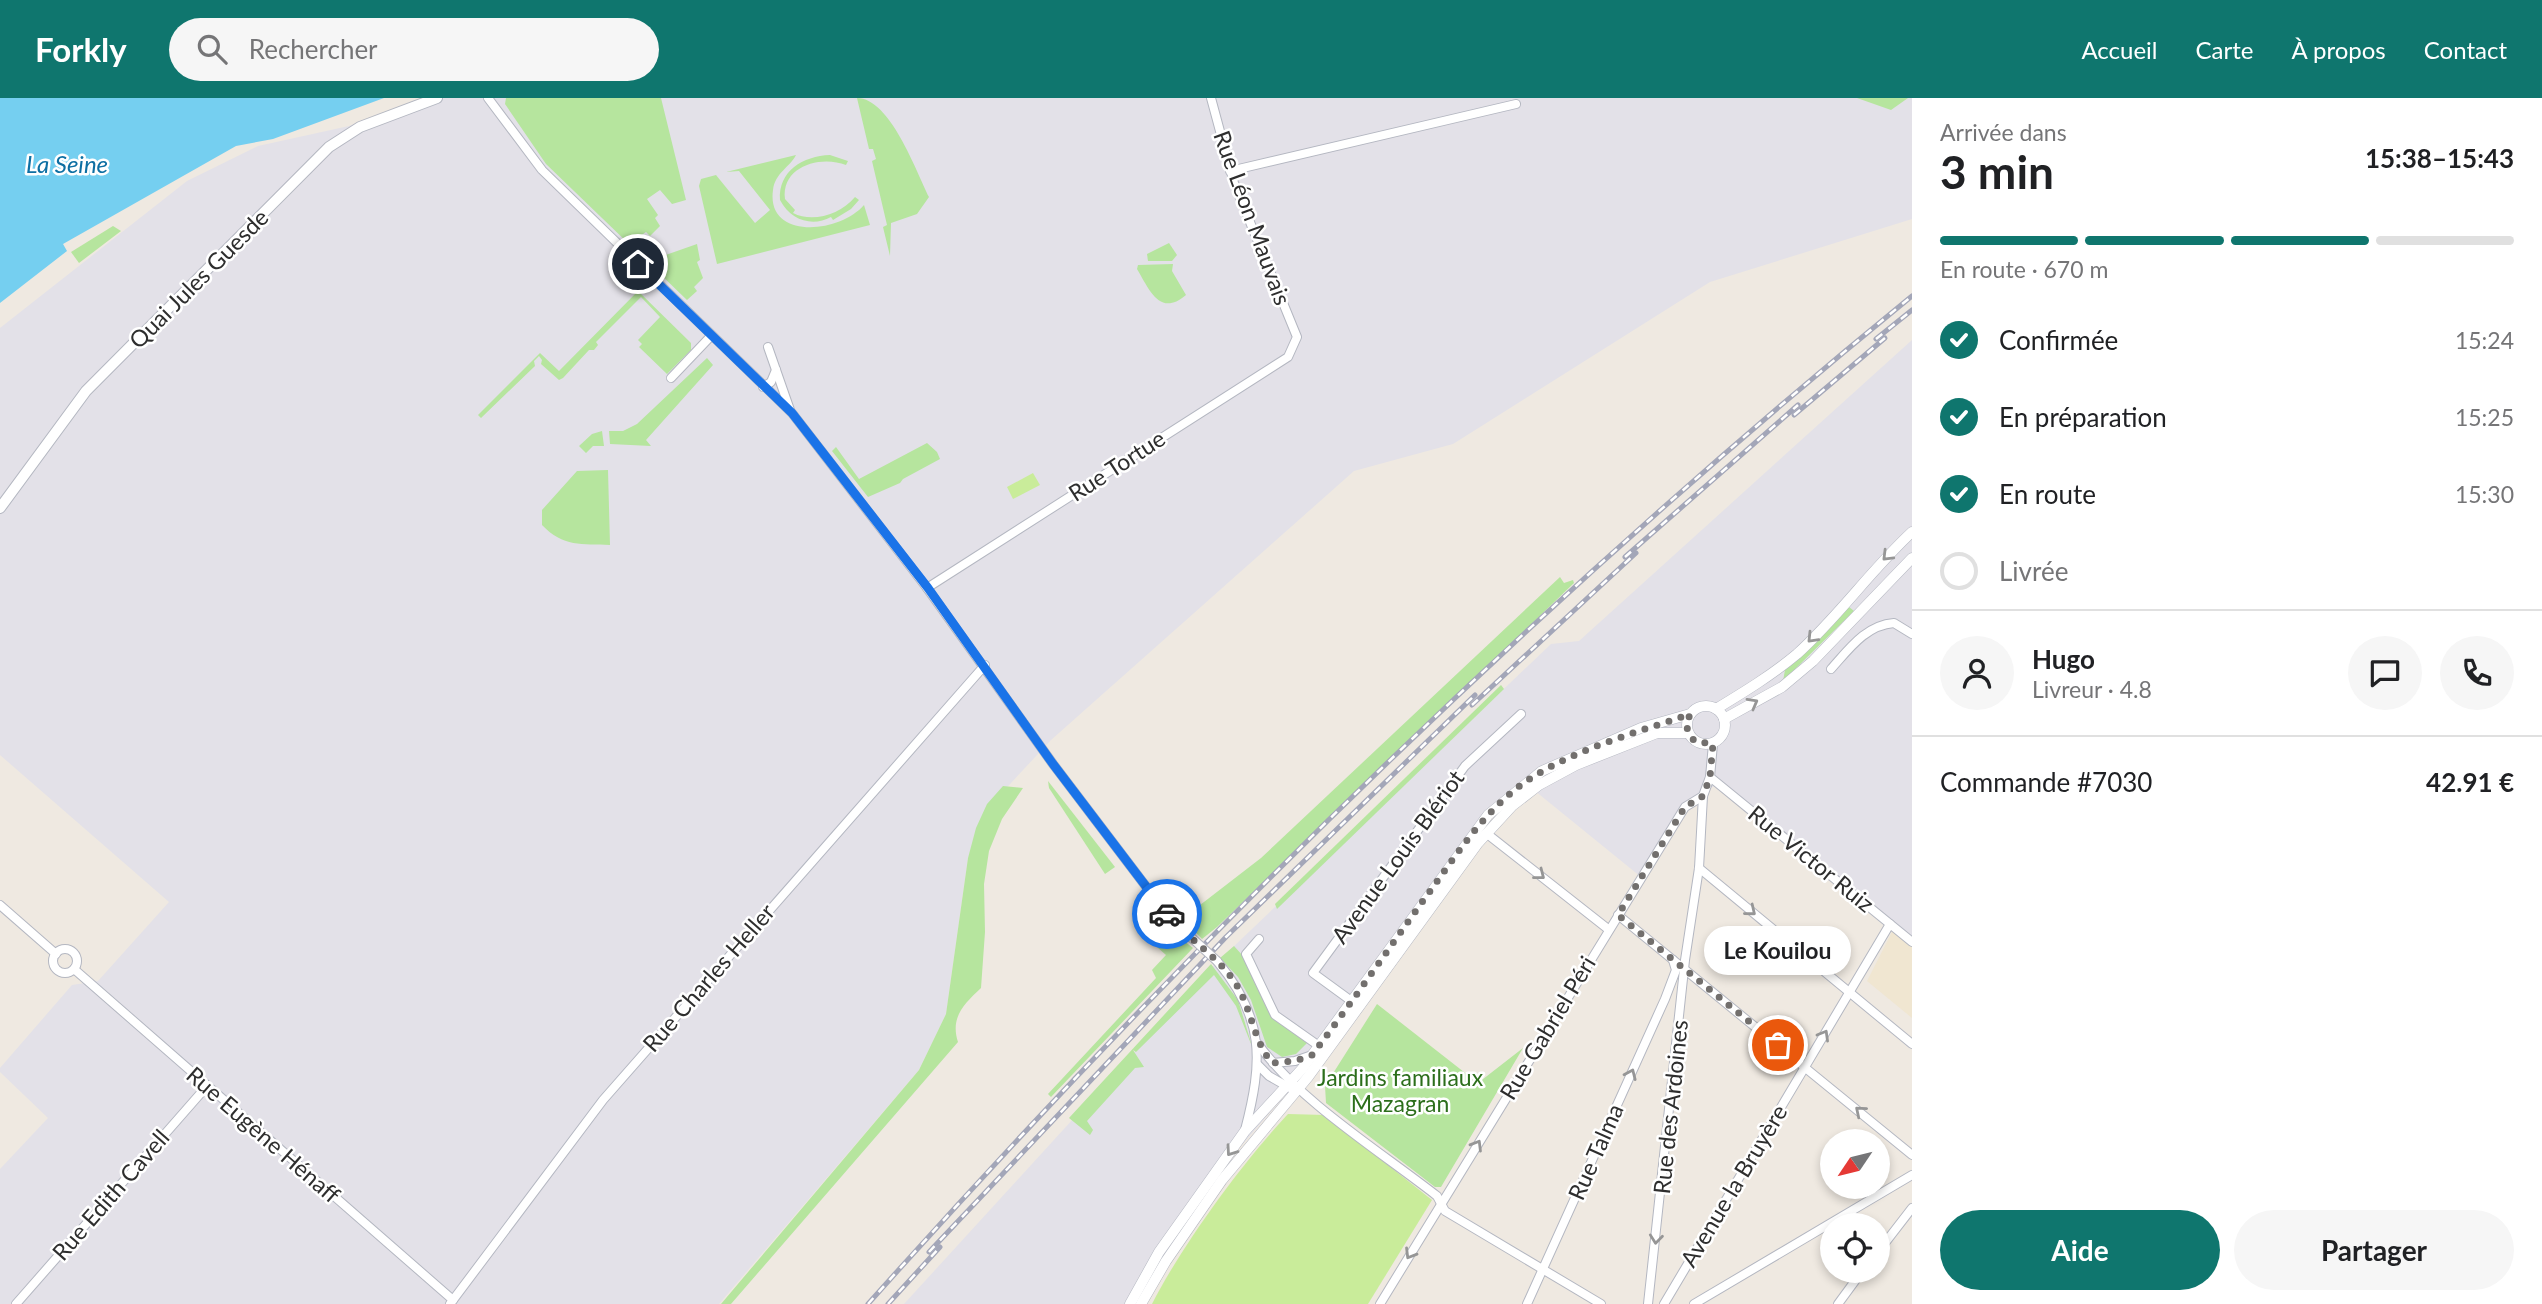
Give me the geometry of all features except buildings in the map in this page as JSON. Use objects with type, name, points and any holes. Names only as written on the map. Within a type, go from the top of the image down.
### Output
[{"type":"main road","name":"Quai Jules Guesde","points":[[0,508],[86,391],[330,147],[360,127],[436,98]]},
{"type":"street","points":[[488,98],[542,170],[827,450],[1121,854],[1170,918],[1217,961],[1235,983],[1250,1011],[1258,1044],[1257,1084],[1245,1131]]},
{"type":"street","points":[[495,98],[499,111]]},
{"type":"street","name":"Rue Léon Mauvais","points":[[1211,98],[1230,171],[1261,254],[1297,337]]},
{"type":"street","points":[[1230,171],[1516,104]]},
{"type":"street","points":[[671,378],[711,336]]},
{"type":"street","name":"Rue Tortue","points":[[928,588],[1288,357],[1297,337]]},
{"type":"street","points":[[768,347],[792,413]]},
{"type":"street","points":[[763,387],[771,382],[776,370]]},
{"type":"street","points":[[1716,709],[1763,680],[1798,653],[1912,532]]},
{"type":"street","points":[[1724,719],[1782,687],[1813,661],[1912,558]]},
{"type":"street","points":[[1861,584],[1862,598],[1876,595]]},
{"type":"street","points":[[1831,668],[1861,637],[1878,626],[1894,623],[1912,634]]},
{"type":"street","name":"Rue Charles Heller","points":[[451,1302],[603,1100],[985,665]]},
{"type":"street","points":[[1130,1304],[1159,1252],[1245,1131],[1293,1086],[1350,1000],[1469,837],[1510,795],[1542,771],[1576,755],[1641,729],[1690,714],[1702,706],[1716,709],[1724,719],[1723,734],[1713,744],[1700,744],[1688,733],[1686,726],[1690,714]]},
{"type":"street","name":"Avenue Louis Blériot","points":[[1350,1000],[1313,973],[1465,766],[1521,715]]},
{"type":"street","points":[[1141,1304],[1166,1261],[1222,1180],[1486,833],[1526,794],[1566,769],[1657,733],[1688,733]]},
{"type":"street","name":"Rue des Ardoines","points":[[1648,1304],[1683,1001],[1684,967],[1699,868],[1703,796],[1710,777],[1713,744]]},
{"type":"street","name":"Rue Victor Ruiz","points":[[1710,777],[1912,942]]},
{"type":"street","name":"Rue Gabriel Péri","points":[[1380,1304],[1685,807],[1703,796]]},
{"type":"street","points":[[1486,833],[1608,929]]},
{"type":"street","points":[[1699,868],[1912,1044]]},
{"type":"street","name":"Rue Eugène Hénaff","points":[[0,905],[56,954]]},
{"type":"street","points":[[1618,915],[1912,1155]]},
{"type":"street","name":"Avenue la Bruyère","points":[[1664,1304],[1890,924]]},
{"type":"street","points":[[1259,939],[1246,954],[1275,1014],[1315,1050]]},
{"type":"street","name":"Rue Eugène Hénaff","points":[[62,950],[73,952],[77,960],[74,969],[68,972],[58,970],[54,961],[56,954],[62,950]]},
{"type":"street","name":"Rue Talma","points":[[1527,1304],[1664,999],[1676,970],[1673,960]]},
{"type":"street","name":"Rue Eugène Hénaff","points":[[74,969],[451,1302]]},
{"type":"street","points":[[1664,999],[1683,1001]]},
{"type":"street","points":[[1258,1044],[1293,1086],[1437,1196],[1445,1211],[1601,1304]]},
{"type":"street","points":[[1272,1063],[1295,1061],[1315,1050]]},
{"type":"street","points":[[1258,1065],[1269,1076],[1293,1086]]},
{"type":"street","name":"Rue Edith Cavell","points":[[16,1304],[207,1086]]},
{"type":"street","points":[[1694,1304],[1912,1175]]},
{"type":"street","points":[[1890,1236],[1912,1208]]},
{"type":"street","points":[[1838,1304],[1853,1283]]},
{"type":"shaded area","points":[[430,98],[1912,98],[1912,219],[1710,282],[1453,444],[1354,471],[1051,740],[984,812],[968,858],[946,1014],[919,1070],[719,1304],[0,1304],[0,1169],[48,1118],[0,1072],[0,1068],[72,985],[98,981],[169,902],[0,755],[0,328],[187,181],[258,146],[349,126]]},
{"type":"shaded area","points":[[1912,340],[1912,941],[1718,783],[1685,807],[1641,877],[1524,782],[1488,815],[1313,1063],[1241,1146],[1160,1261],[1136,1304],[904,1304],[1210,969],[1551,644],[1579,641]]},
{"type":"shaded area","points":[[1894,928],[1912,942],[1912,1018],[1867,981]]},
{"type":"green space","points":[[506,98],[661,98],[686,200],[672,204],[660,190],[647,199],[658,215],[655,218],[660,226],[650,236],[646,232],[636,239],[653,255],[658,251],[660,257],[697,244],[700,260],[697,262],[703,278],[694,287],[697,291],[687,300],[546,164],[505,104]]},
{"type":"green space","points":[[857,98],[869,101],[891,122],[929,197],[917,214],[891,223],[890,256],[883,227],[887,225],[872,161],[876,159],[873,149],[869,149]]},
{"type":"green space","points":[[1857,98],[1908,98],[1891,110]]},
{"type":"green space","points":[[796,155],[774,184],[774,206],[781,218],[806,227],[822,226],[853,215],[864,205],[870,225],[717,264],[699,186],[701,179],[716,175],[755,223],[770,210],[739,171],[726,172]]},
{"type":"green space","points":[[830,155],[848,161],[846,165],[825,161],[815,163],[796,171],[789,178],[785,199],[795,210],[793,213],[809,217],[825,216],[842,208],[855,197],[859,200],[851,209],[833,220],[831,217],[810,222],[796,217],[780,200],[783,181],[794,167],[802,162]]},
{"type":"green space","points":[[113,226],[121,231],[79,263],[71,252]]},
{"type":"green space","points":[[1169,243],[1177,255],[1172,261],[1148,261],[1147,254]]},
{"type":"green space","points":[[1173,264],[1172,271],[1186,295],[1177,301],[1162,302],[1151,293],[1137,269],[1138,265]]},
{"type":"green space","points":[[638,291],[691,343],[691,350],[667,374],[639,347],[642,344],[638,340],[660,317],[641,297],[596,342],[598,345],[594,350],[589,350],[563,378],[559,380],[541,364],[539,356],[534,361],[535,366],[481,418],[478,415],[540,353],[559,371]]},
{"type":"green space","points":[[707,358],[713,365],[646,440],[651,446],[610,444],[609,431],[623,431],[637,424]]},
{"type":"green space","points":[[602,431],[604,446],[593,446],[586,453],[579,446],[592,434]]},
{"type":"green space","points":[[927,443],[940,459],[900,483],[868,497],[832,451],[836,447],[859,479]]},
{"type":"green space","points":[[608,470],[610,545],[565,541],[542,525],[542,510],[577,471]]},
{"type":"green space","points":[[1033,473],[1040,485],[1013,499],[1007,487]]},
{"type":"green space","points":[[1560,577],[1564,583],[1573,580],[1574,583],[1217,927],[1202,939],[1178,914],[1185,908],[1191,912],[1261,858]]},
{"type":"green space","points":[[1849,607],[1854,611],[1783,681],[1785,670]]},
{"type":"green space","points":[[1501,685],[1504,689],[1277,909],[1275,904]]},
{"type":"green space","points":[[1048,781],[1115,867],[1105,874],[1049,788]]},
{"type":"green space","points":[[1003,786],[1023,788],[1002,819],[989,851],[984,884],[985,932],[981,988],[957,1018],[958,1042],[731,1304],[721,1304],[919,1070],[946,1014],[968,858],[976,828],[987,804]]},
{"type":"green space","points":[[1164,925],[1193,948],[1051,1097],[1048,1094],[1156,978],[1152,970],[1166,955],[1148,939]]},
{"type":"green space","points":[[1234,946],[1243,956],[1269,1012],[1307,1043],[1296,1054],[1282,1057],[1267,1047],[1251,1000],[1238,977],[1220,958]]},
{"type":"green space","points":[[1211,964],[1238,1000],[1253,1049],[1236,1006],[1214,975],[1136,1052],[1133,1050],[1144,1067],[1135,1068],[1087,1121],[1093,1130],[1090,1135],[1069,1118]]},
{"type":"green space","name":"Jardins familiaux Mazagran","points":[[1377,1004],[1478,1083],[1523,1048],[1441,1187],[1435,1187],[1326,1103],[1325,1086]]},
{"type":"green space","points":[[1288,1114],[1325,1115],[1432,1200],[1368,1304],[1152,1304],[1179,1256],[1214,1205]]},
{"type":"water","name":"La Seine","points":[[0,98],[384,98],[273,139],[236,146],[63,244],[67,251],[0,303]]},
{"type":"railway","points":[[868,1304],[1114,1037],[1370,779],[1636,532],[1773,412],[1912,296]]},
{"type":"railway","points":[[1876,339],[1912,310]]},
{"type":"railway","points":[[1794,415],[1885,338]]},
{"type":"railway","points":[[1625,557],[1798,405]]},
{"type":"railway","points":[[1472,705],[1636,553]]},
{"type":"railway","points":[[929,1252],[1226,937],[1475,695]]},
{"type":"railway","points":[[888,1304],[940,1247]]},
{"type":"way so far","points":[[1167,914],[1217,961],[1235,983],[1250,1011],[1258,1044],[1272,1063],[1295,1061],[1312,1055],[1469,837],[1510,795],[1542,771],[1576,755],[1653,724],[1690,714],[1686,726],[1694,741],[1713,744],[1710,777],[1703,796],[1685,807],[1618,915],[1778,1045]]},
{"type":"place","name":"Le Kouilou","points":[[1778,1045]]},
{"type":"route","points":[[638,264],[792,413],[928,588],[1053,764],[1167,914]]}]
